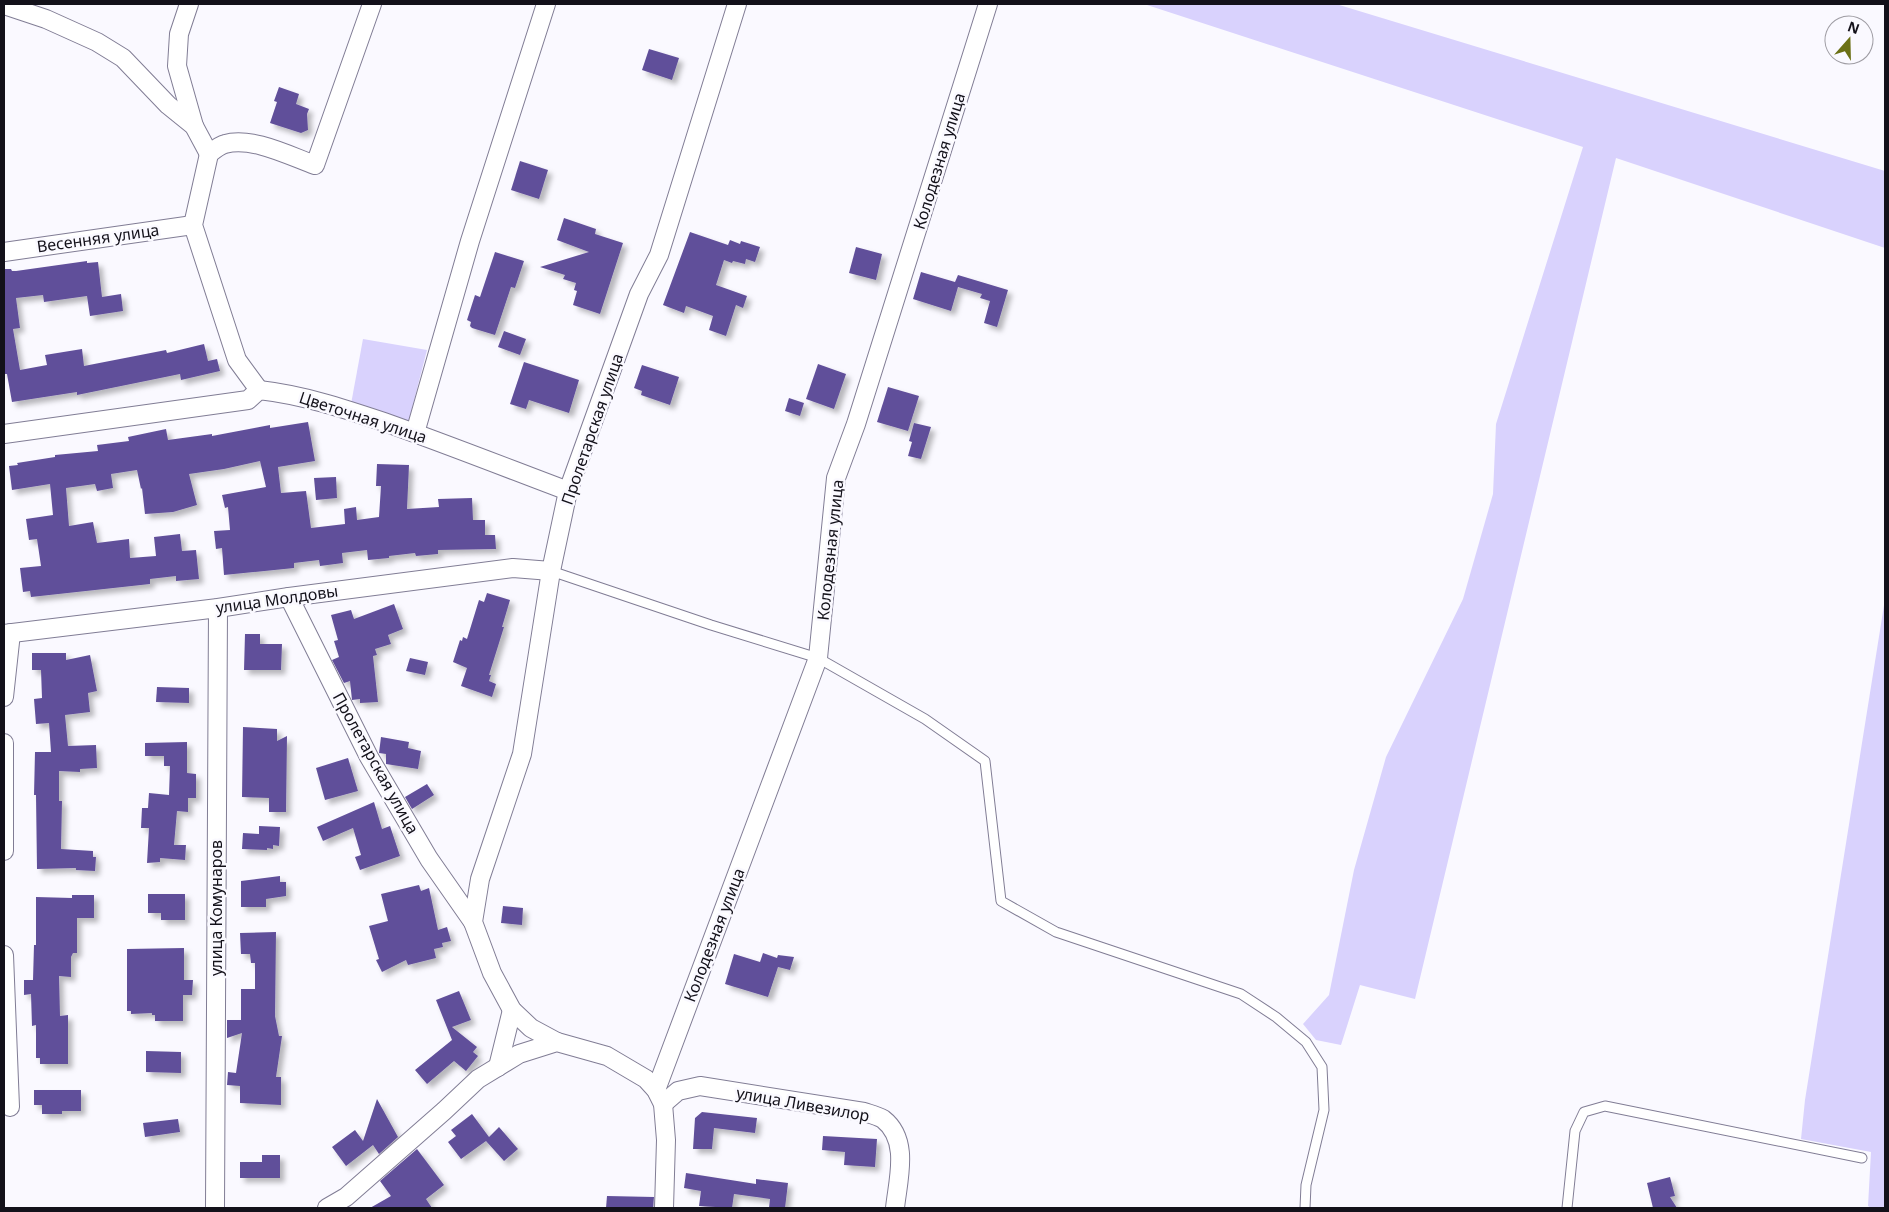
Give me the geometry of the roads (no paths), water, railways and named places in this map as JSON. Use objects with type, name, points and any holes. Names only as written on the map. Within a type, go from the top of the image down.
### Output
[{"type":"street","points":[[4,434],[248,400],[259,390],[236,360],[193,225],[209,154],[194,126],[177,66],[179,34],[190,4]]},
{"type":"street","points":[[209,154],[223,144],[239,141],[255,144],[315,165],[372,4]]},
{"type":"street","points":[[415,433],[470,241],[546,4]]},
{"type":"street","name":"Пролетарская улица","points":[[474,922],[480,879],[522,754],[551,571],[568,491],[639,294],[659,255],[737,4]]},
{"type":"street","name":"Колодезная улица","points":[[664,1208],[666,1140],[659,1097],[818,658],[836,478],[856,424],[988,4]]},
{"type":"street","points":[[11,6],[97,42],[123,58],[168,105],[194,126]]},
{"type":"street","name":"Весенняя улица","points":[[4,252],[193,225]]},
{"type":"street","name":"Цветочная улица","points":[[259,390],[287,393],[322,401],[415,433],[568,491]]},
{"type":"street","name":"улица Молдовы","points":[[7,633],[218,608],[513,568],[551,571]]},
{"type":"street","name":"Пролетарская улица","points":[[289,597],[369,757],[430,859],[474,922],[492,973],[512,1010],[531,1028],[557,1042],[607,1056],[646,1079],[659,1097]]},
{"type":"street","name":"улица Комунаров","points":[[215,1208],[218,608]]},
{"type":"street","points":[[4,697],[7,633]]},
{"type":"street","points":[[4,744],[4,852]]},
{"type":"street","points":[[4,955],[10,1107]]},
{"type":"street","points":[[498,1067],[512,1010]]},
{"type":"street","points":[[327,1208],[346,1197],[478,1079],[519,1054],[557,1042]]},
{"type":"street","name":"улица Ливезилор","points":[[659,1097],[700,1086],[864,1112],[881,1118],[894,1130],[900,1149],[895,1208]]},
{"type":"lane","points":[[551,571],[711,625],[818,658],[925,720],[985,762],[1000,901],[1056,932],[1241,994],[1276,1017],[1306,1042],[1322,1068],[1324,1110],[1306,1185],[1305,1208]]},
{"type":"lane","points":[[1567,1208],[1575,1131],[1584,1112],[1605,1106],[1862,1158]]}]
